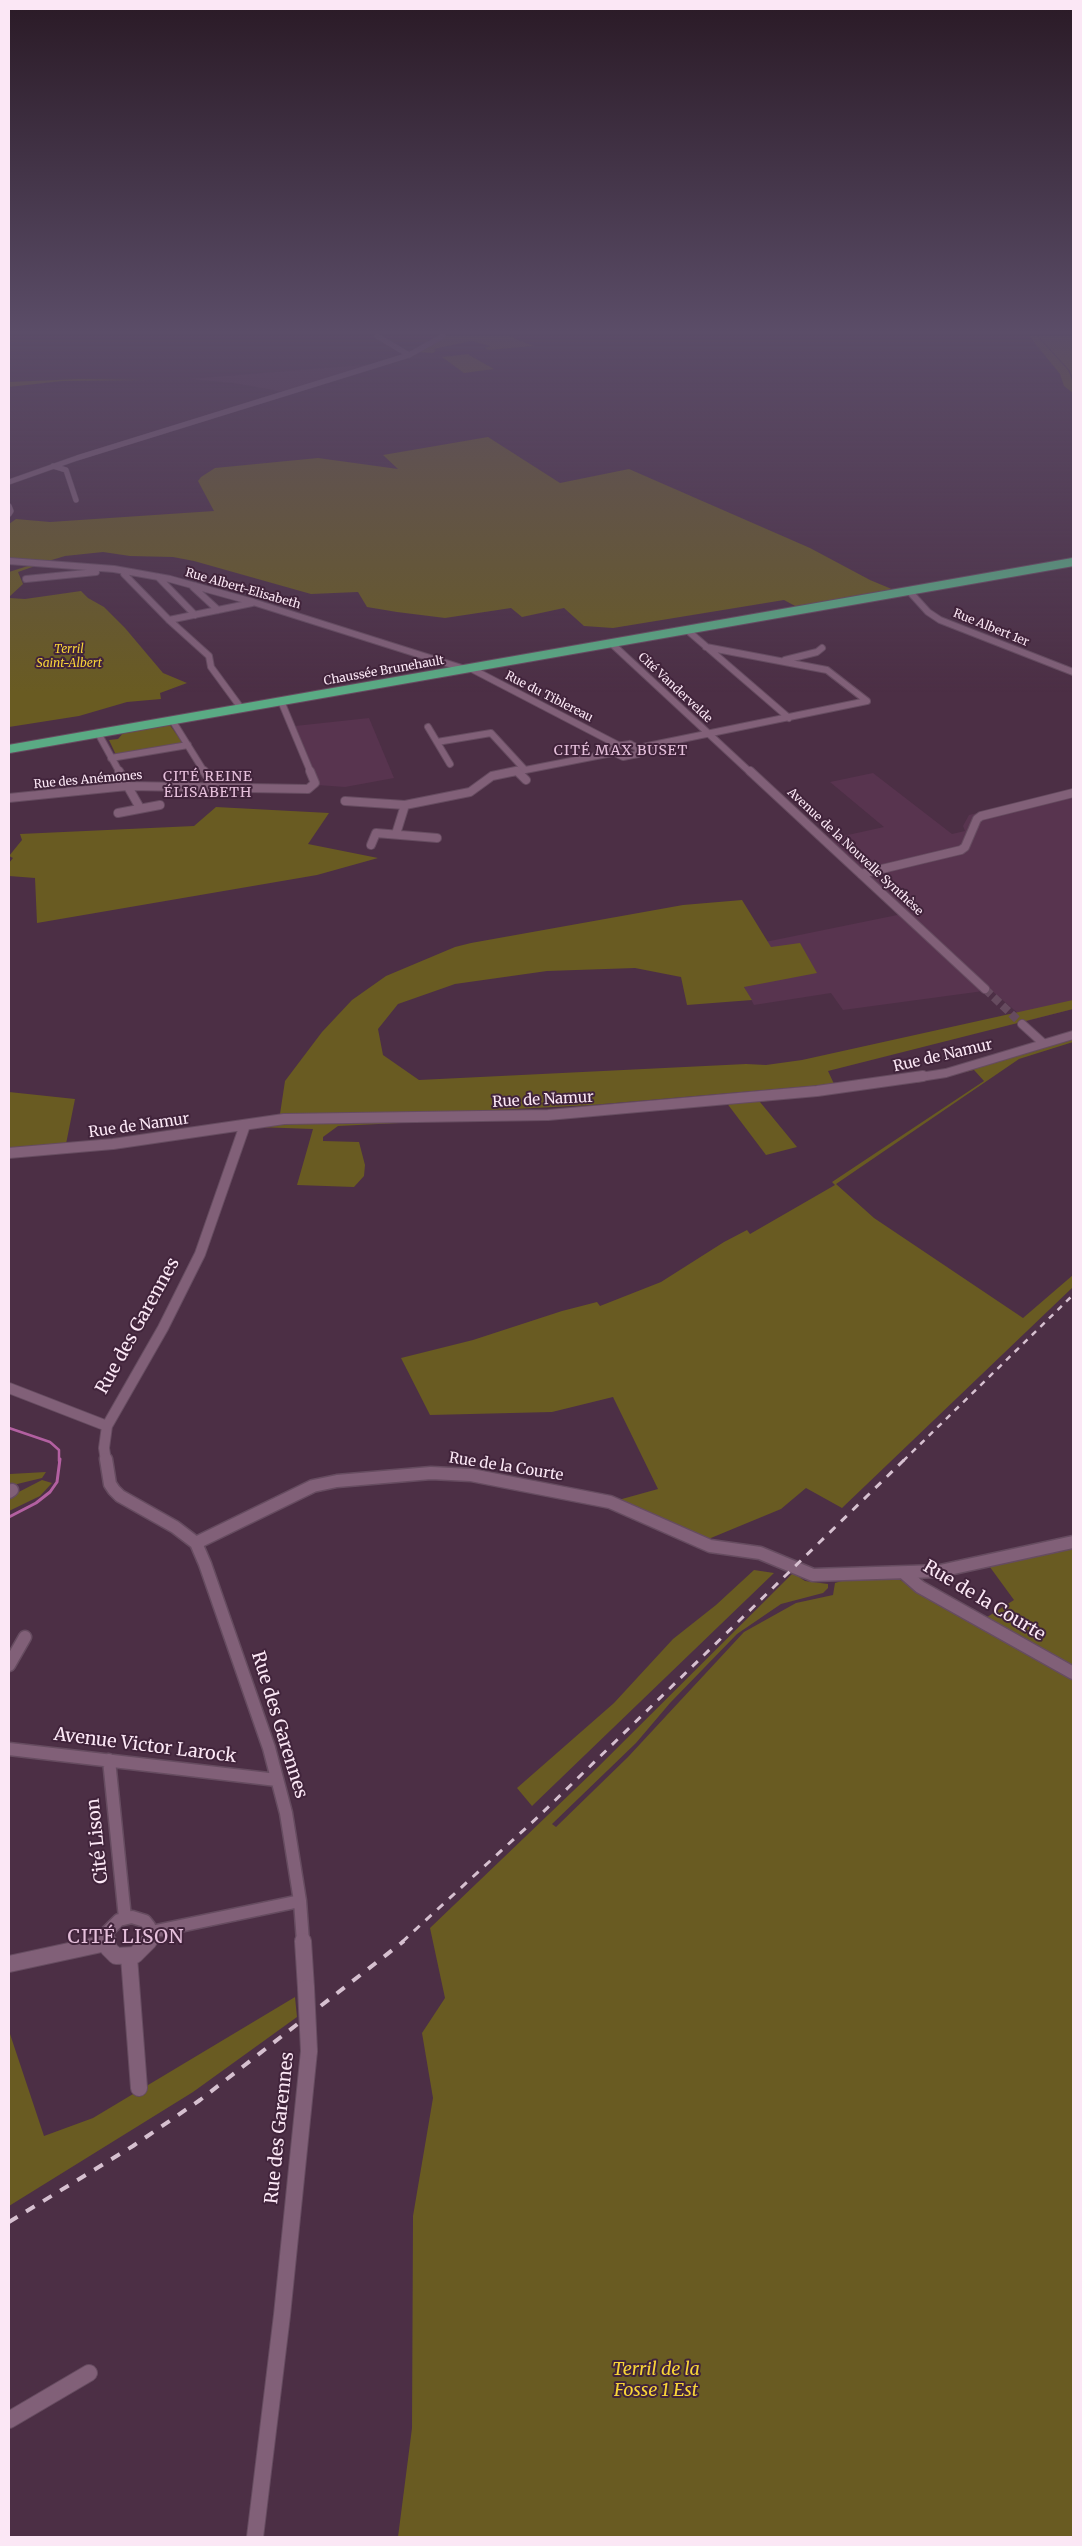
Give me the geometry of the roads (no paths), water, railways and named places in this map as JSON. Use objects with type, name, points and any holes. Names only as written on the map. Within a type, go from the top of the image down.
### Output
[{"type":"main road","name":"Chaussée Brunehault","points":[[9,749],[1073,562]]},
{"type":"street","points":[[9,482],[89,455]]},
{"type":"street","points":[[53,466],[66,470],[76,500]]},
{"type":"street","points":[[9,506],[11,511],[9,514]]},
{"type":"street","name":"Rue Albert-Elisabeth","points":[[9,561],[114,569],[158,576],[253,602],[467,669]]},
{"type":"street","points":[[26,579],[114,569]]},
{"type":"street","points":[[125,571],[124,574],[169,620],[209,656],[211,667],[241,708]]},
{"type":"street","points":[[158,576],[195,615]]},
{"type":"street","points":[[196,586],[193,588],[218,610]]},
{"type":"street","name":"Rue Albert 1er","points":[[907,591],[928,612],[940,620],[1073,672]]},
{"type":"street","points":[[169,620],[253,602]]},
{"type":"street","points":[[687,630],[789,718]]},
{"type":"street","name":"Cité Vandervelde","points":[[611,643],[708,734],[867,702],[827,670],[706,647]]},
{"type":"street","name":"Cité Vandervelde","points":[[781,661],[817,652],[822,648]]},
{"type":"street","name":"Rue du Tiblereau","points":[[467,669],[618,745],[630,744],[638,748],[708,734]]},
{"type":"street","name":"Rue des Anémones","points":[[9,798],[127,786],[308,790],[315,783],[281,701]]},
{"type":"street","points":[[172,720],[215,788]]},
{"type":"street","points":[[428,727],[450,764]]},
{"type":"street","points":[[98,733],[140,808]]},
{"type":"street","points":[[437,742],[491,733],[521,770],[526,780]]},
{"type":"street","name":"Avenue de la Nouvelle Synthèse","points":[[708,734],[985,989]]},
{"type":"street","points":[[112,758],[188,745]]},
{"type":"street","points":[[612,753],[612,748],[618,745]]},
{"type":"street","points":[[345,802],[405,805],[466,794],[487,778],[612,753],[635,758],[640,752],[638,748]]},
{"type":"street","points":[[860,874],[961,850],[965,848],[977,820],[981,816],[1073,793]]},
{"type":"street","points":[[118,813],[160,805]]},
{"type":"street","points":[[396,834],[405,805]]},
{"type":"street","points":[[371,846],[376,833],[437,838]]},
{"type":"street","points":[[1022,1024],[1043,1043]]},
{"type":"street","name":"Rue de Namur","points":[[9,1153],[113,1144],[244,1125],[302,1119],[548,1115],[800,1093],[933,1075],[1073,1035]]},
{"type":"street","name":"Rue des Garennes","points":[[244,1125],[200,1254],[163,1328],[106,1426],[104,1448],[110,1484],[114,1490],[120,1496],[175,1527],[196,1543],[269,1748],[286,1813],[300,1901],[309,2051],[282,2315],[255,2537]]},
{"type":"street","points":[[9,1388],[106,1426]]},
{"type":"street","name":"Rue de la Courte","points":[[196,1543],[313,1486],[337,1481],[431,1473],[453,1473],[610,1502],[710,1546],[760,1553],[784,1562],[802,1572],[823,1576],[904,1573],[920,1587],[1073,1673]]},
{"type":"street","points":[[904,1573],[950,1569],[1073,1542]]},
{"type":"street","points":[[9,1665],[25,1637]]},
{"type":"street","name":"Avenue Victor Larock","points":[[9,1749],[277,1780]]},
{"type":"street","name":"Cité Lison","points":[[109,1760],[125,1918]]},
{"type":"street","points":[[151,1932],[300,1901]]},
{"type":"street","points":[[125,1918],[139,1918],[149,1926],[151,1932],[145,1948],[129,1957],[111,1953],[106,1943],[110,1928],[125,1918]]},
{"type":"street","points":[[9,1964],[106,1943]]},
{"type":"street","points":[[129,1957],[140,2088]]},
{"type":"street","points":[[9,2420],[89,2373]]},
{"type":"waterway","points":[[9,1428],[50,1442],[59,1450],[59,1461]]},
{"type":"waterway","points":[[9,1517],[36,1503],[50,1492],[57,1482],[60,1459]]},
{"type":"tunnel","points":[[985,989],[1022,1024]]},
{"type":"railway","points":[[903,1461],[1073,1295]]},
{"type":"railway","points":[[402,1942],[539,1816],[905,1459]]},
{"type":"railway","points":[[9,2222],[133,2146],[200,2100],[404,1941]]},
{"type":"district","name":"CITÉ MAX BUSET","points":[[621,751]]},
{"type":"district","name":"CITÉ REINE ÉLISABETH","points":[[208,786]]},
{"type":"district","name":"CITÉ LISON","points":[[126,1938]]},
{"type":"park label","name":"Terril Saint-Albert","points":[[69,657]]},
{"type":"park label","name":"Terril de la Fosse 1 Est","points":[[656,2380]]}]
